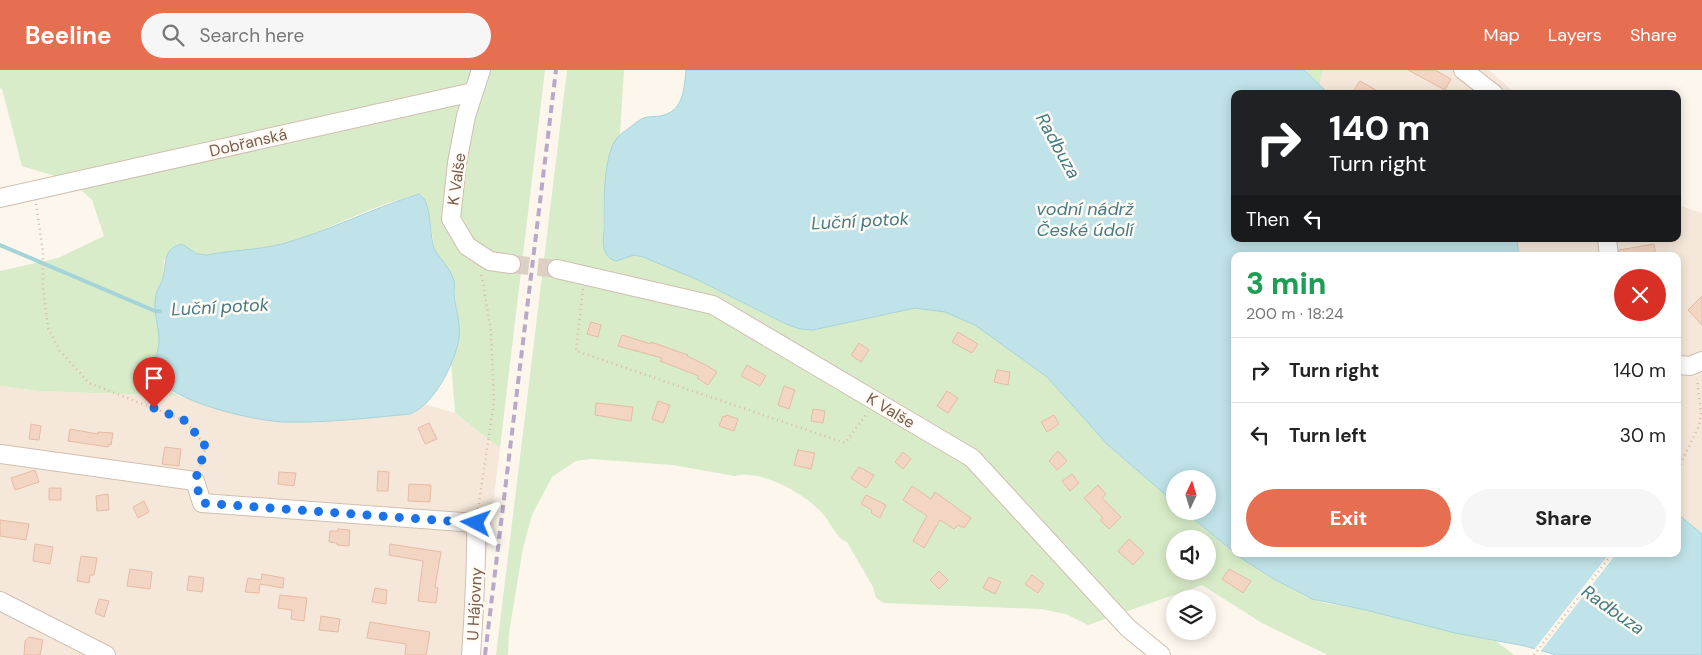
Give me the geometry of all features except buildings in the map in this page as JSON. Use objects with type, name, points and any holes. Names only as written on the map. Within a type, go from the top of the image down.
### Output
[{"type":"street","points":[[473,92],[480,70]]},
{"type":"street","points":[[1463,70],[1489,90]]},
{"type":"street","name":"Dobřanská","points":[[0,198],[473,92]]},
{"type":"street","name":"K Valše","points":[[473,92],[466,116],[457,163],[451,219],[467,246],[490,261],[511,264]]},
{"type":"street","name":"K Valše","points":[[557,269],[712,305],[972,458],[1128,628],[1161,655]]},
{"type":"street","points":[[0,454],[195,481],[202,503],[476,523]]},
{"type":"street","name":"U Hájovny","points":[[470,655],[475,589],[476,523]]},
{"type":"street","points":[[0,601],[106,655]]},
{"type":"path","points":[[34,190],[43,252],[43,288],[48,328],[60,351],[89,382],[186,421],[206,447],[195,481]]},
{"type":"path","points":[[476,523],[494,402],[491,331],[478,253]]},
{"type":"path","points":[[585,275],[576,351],[845,443],[876,401]]},
{"type":"path","points":[[1681,463],[1701,420],[1701,406],[1691,363]]},
{"type":"path","points":[[1534,655],[1610,557]]},
{"type":"shaded area","points":[[1304,70],[1489,70],[1512,90],[1325,90]]},
{"type":"shaded area","points":[[1681,206],[1702,213],[1702,534],[1681,516],[1681,252],[1519,252],[1517,242],[1681,242]]},
{"type":"shaded area","points":[[0,386],[38,391],[179,396],[253,417],[286,422],[341,420],[410,414],[416,412],[425,404],[455,413],[500,448],[474,655],[0,655]]},
{"type":"green space","points":[[0,70],[545,70],[500,448],[455,413],[451,361],[457,347],[458,321],[454,286],[434,247],[430,219],[423,196],[420,194],[385,204],[300,238],[274,246],[207,255],[197,254],[182,244],[164,260],[163,277],[158,289],[158,369],[162,381],[179,396],[38,391],[0,386],[0,271],[58,258],[104,236],[92,200],[71,181],[22,166],[2,89],[0,88]]},
{"type":"green space","points":[[567,70],[624,70],[620,134],[611,151],[605,188],[603,237],[608,257],[622,259],[634,255],[662,264],[800,329],[813,330],[915,308],[945,312],[975,325],[1047,377],[1107,444],[1166,495],[1166,520],[1195,520],[1207,530],[1166,530],[1166,580],[1216,580],[1216,538],[1231,551],[1231,557],[1240,557],[1306,597],[1325,603],[1366,610],[1455,633],[1496,641],[1514,655],[1328,655],[1262,623],[1216,594],[1216,590],[1210,590],[1202,585],[1188,590],[1166,590],[1166,598],[1088,625],[1066,614],[1040,609],[884,603],[876,598],[873,587],[847,542],[840,537],[822,513],[805,498],[782,485],[758,476],[735,476],[672,465],[591,459],[576,461],[552,477],[532,515],[523,548],[509,633],[508,655],[496,655]]},
{"type":"green space","points":[[1304,70],[1323,70],[1319,85]]},
{"type":"water","name":"vodní nádrž České údolí","points":[[686,70],[1304,70],[1325,90],[1231,90],[1231,242],[1517,242],[1519,252],[1231,252],[1231,550],[1216,537],[1216,530],[1207,530],[1195,520],[1216,520],[1216,470],[1166,470],[1166,495],[1107,444],[1047,377],[975,325],[945,312],[915,308],[813,330],[800,329],[786,324],[696,279],[643,257],[634,255],[616,261],[611,259],[605,252],[603,243],[606,171],[611,149],[618,137],[638,121],[646,117],[660,116],[671,112],[676,108],[682,97]]},
{"type":"water","points":[[419,194],[426,203],[428,210],[434,248],[454,281],[459,338],[453,359],[442,382],[435,393],[419,409],[410,414],[347,420],[271,421],[234,414],[194,401],[163,384],[155,374],[154,363],[159,344],[155,301],[166,257],[171,249],[182,244],[197,254],[207,255],[264,248],[317,233]]},
{"type":"water","name":"Radbuza","points":[[1681,516],[1702,534],[1702,655],[1556,655],[1525,646],[1455,633],[1366,610],[1312,599],[1272,578],[1240,557],[1681,557]]},
{"type":"pier","points":[[1607,557],[1614,557],[1540,652],[1533,651]]},
{"type":"waterway","name":"Luční potok","points":[[0,245],[155,311],[160,311]]},
{"type":"tunnel","points":[[511,264],[557,269]]},
{"type":"railway","points":[[485,655],[556,70]]},
{"type":"route","points":[[154,408],[186,421],[206,447],[195,481],[202,503],[476,523]]}]
